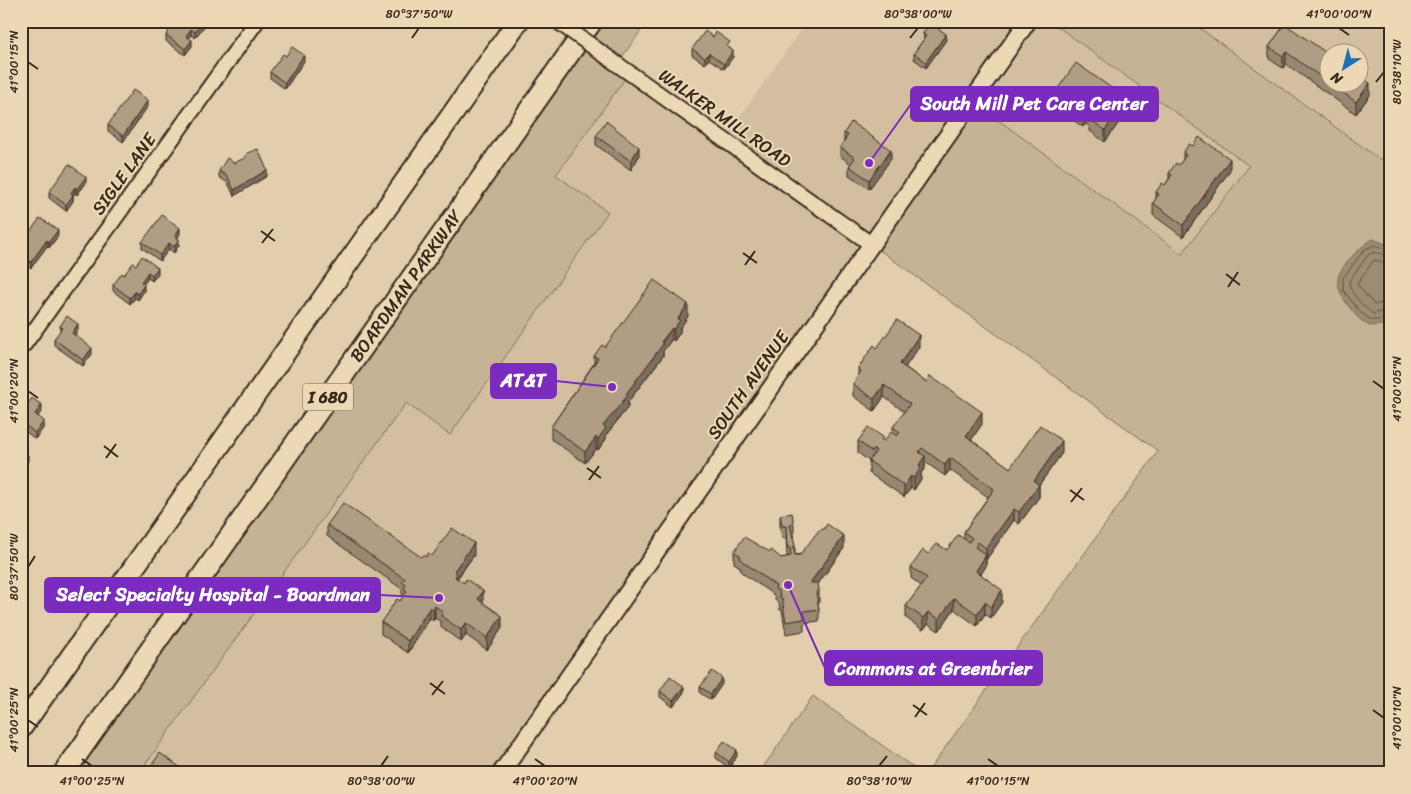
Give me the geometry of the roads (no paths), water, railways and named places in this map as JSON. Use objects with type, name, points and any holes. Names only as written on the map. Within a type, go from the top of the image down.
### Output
[{"type":"highway","points":[[21,728],[518,21]]},
{"type":"highway","name":"BOARDMAN PARKWAY","points":[[64,773],[592,21]]},
{"type":"main road","name":"SOUTH AVENUE","points":[[501,773],[1028,21]]},
{"type":"street","name":"SIGLE LANE","points":[[21,349],[257,21]]},
{"type":"street","name":"WALKER MILL ROAD","points":[[557,21],[871,244]]},
{"type":"water","points":[[1373,239],[1390,246],[1390,318],[1382,325],[1370,326],[1359,319],[1348,306],[1340,292],[1338,279],[1342,269],[1352,257]]},
{"type":"place","name":"South Mill Pet Care Center","points":[[869,163]]},
{"type":"place","name":"AT&T","points":[[612,387]]},
{"type":"place","name":"Commons at Greenbrier","points":[[788,585]]},
{"type":"place","name":"Select Specialty Hospital - Boardman","points":[[439,598]]}]
